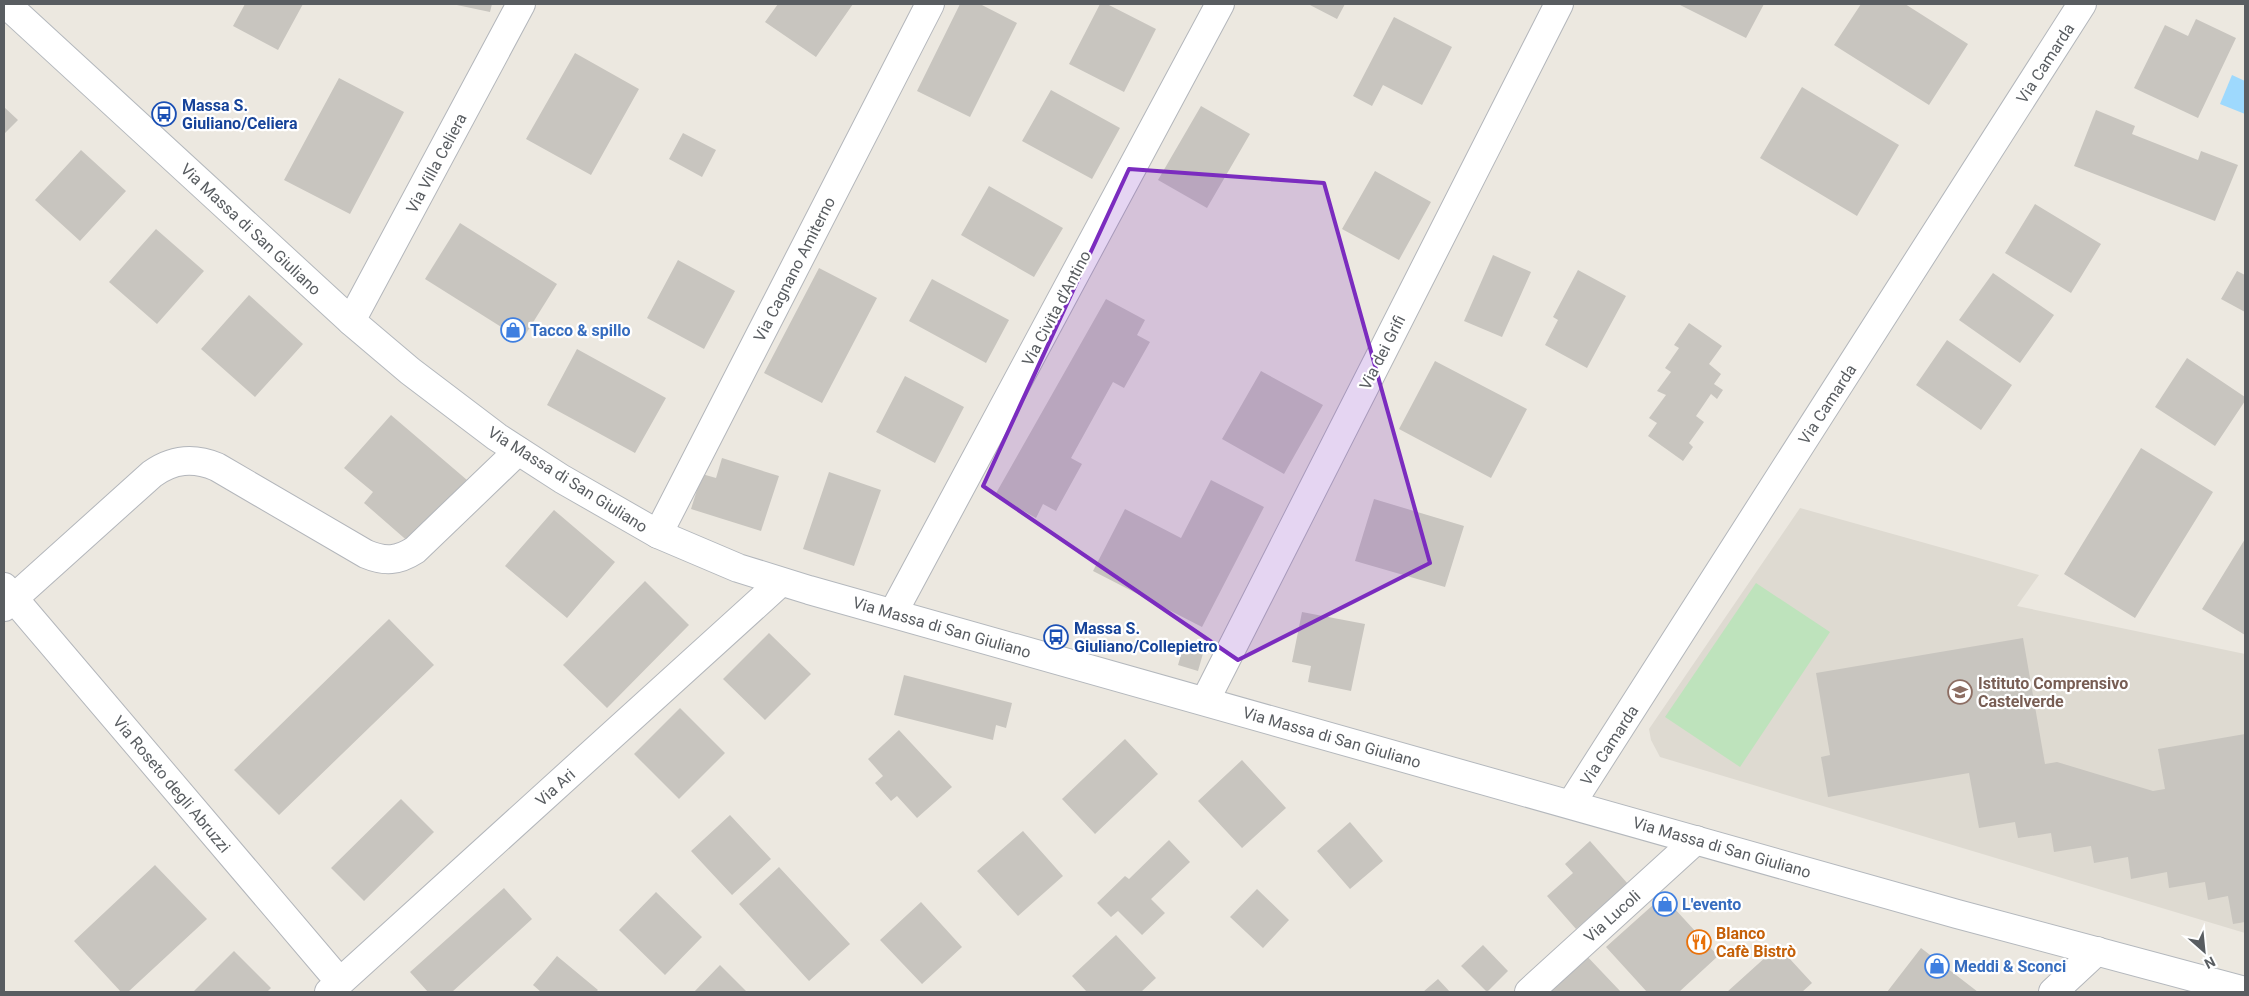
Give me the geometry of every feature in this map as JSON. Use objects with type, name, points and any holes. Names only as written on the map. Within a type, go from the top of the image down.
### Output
[{"type":"street","name":"Via Massa di San Giuliano","points":[[6,4],[351,321],[417,376],[518,451],[628,518],[658,534],[716,560],[781,582],[1957,914],[2245,991]]},
{"type":"street","name":"Via Villa Celiera","points":[[351,321],[521,4]]},
{"type":"street","name":"Via Cagnano Amiterno","points":[[658,534],[930,4]]},
{"type":"street","name":"Via Civita d'Antino","points":[[893,613],[1220,4]]},
{"type":"street","name":"Via dei Grifi","points":[[1205,701],[1559,4]]},
{"type":"street","name":"Via Camarda","points":[[1571,804],[2082,4]]},
{"type":"street","points":[[7,598],[152,474],[173,463],[196,460],[217,467],[366,554],[386,560],[406,556],[416,550],[518,451]]},
{"type":"street","name":"Via Ari","points":[[335,987],[781,582]]},
{"type":"street","name":"Via Roseto degli Abruzzi","points":[[7,598],[335,987]]},
{"type":"street","name":"Via Lucoli","points":[[1528,992],[1696,840]]},
{"type":"street","points":[[2053,992],[2097,951]]},
{"type":"highlighted area","points":[[1129,169],[1324,183],[1430,563],[1238,660],[983,486]]},
{"type":"shaded area","name":"Istituto Comprensivo Castelverde","points":[[1800,508],[2039,575],[2017,606],[2245,654],[2245,933],[1660,757],[1651,740],[1649,729]]},
{"type":"green space","points":[[1756,583],[1830,632],[1740,767],[1665,717]]},
{"type":"water","points":[[2232,75],[2245,81],[2245,114],[2220,104]]},
{"type":"building","points":[[245,4],[303,4],[278,50],[233,26]]},
{"type":"building","points":[[452,4],[492,4],[490,12]]},
{"type":"building","points":[[778,4],[853,4],[816,57],[765,22]]},
{"type":"building","points":[[960,4],[980,4],[1017,23],[970,117],[917,91]]},
{"type":"building","points":[[1100,4],[1107,4],[1156,29],[1124,92],[1069,64]]},
{"type":"building","points":[[1308,4],[1345,4],[1337,19]]},
{"type":"building","points":[[1678,4],[1764,4],[1746,38]]},
{"type":"building","points":[[1861,4],[1905,4],[1968,44],[1929,105],[1834,45]]},
{"type":"building","points":[[1394,17],[1452,47],[1422,105],[1383,85],[1372,106],[1353,96]]},
{"type":"building","points":[[2196,19],[2236,38],[2198,118],[2134,88],[2165,25],[2188,36]]},
{"type":"building","points":[[575,53],[639,89],[591,175],[526,139]]},
{"type":"building","points":[[339,78],[404,112],[350,214],[284,180]]},
{"type":"building","points":[[1802,87],[1899,145],[1857,216],[1760,158]]},
{"type":"building","points":[[1051,90],[1120,128],[1092,179],[1022,141]]},
{"type":"building","points":[[1201,106],[1250,134],[1207,208],[1158,180]]},
{"type":"building","points":[[4,107],[18,120],[4,134]]},
{"type":"building","points":[[2096,110],[2135,126],[2132,134],[2198,160],[2201,151],[2238,165],[2215,221],[2074,166]]},
{"type":"building","points":[[683,133],[716,150],[702,177],[669,159]]},
{"type":"building","points":[[81,150],[126,191],[80,241],[35,200]]},
{"type":"building","points":[[1375,171],[1431,202],[1399,260],[1342,229]]},
{"type":"building","points":[[989,186],[1063,228],[1034,277],[961,235]]},
{"type":"building","points":[[2035,204],[2101,244],[2071,293],[2005,253]]},
{"type":"building","points":[[460,223],[557,284],[522,340],[425,279]]},
{"type":"building","points":[[156,229],[204,271],[157,324],[109,282]]},
{"type":"building","points":[[1493,255],[1531,272],[1502,337],[1464,321]]},
{"type":"building","points":[[678,260],[735,291],[704,349],[647,318]]},
{"type":"building","points":[[819,268],[877,298],[822,403],[764,373]]},
{"type":"building","points":[[1578,270],[1626,296],[1587,368],[1545,345],[1558,320],[1553,317]]},
{"type":"building","points":[[2237,271],[2245,275],[2245,312],[2221,299]]},
{"type":"building","points":[[1993,273],[2054,315],[2020,363],[1959,320]]},
{"type":"building","points":[[932,279],[1009,320],[986,363],[909,321]]},
{"type":"building","points":[[249,295],[303,344],[255,397],[201,349]]},
{"type":"building","points":[[1106,299],[1145,320],[1137,335],[1150,342],[1124,388],[1113,382],[1071,458],[1082,464],[1056,511],[1043,504],[1036,518],[995,495]]},
{"type":"building","points":[[1689,323],[1722,346],[1709,364],[1721,374],[1714,384],[1723,390],[1717,399],[1711,394],[1696,416],[1704,422],[1689,443],[1693,447],[1683,461],[1648,436],[1657,423],[1649,418],[1666,395],[1657,391],[1671,372],[1665,368],[1679,348],[1674,345]]},
{"type":"building","points":[[1947,340],[2012,385],[1981,430],[1916,385]]},
{"type":"building","points":[[577,349],[666,398],[635,453],[547,405]]},
{"type":"building","points":[[2187,358],[2245,397],[2245,401],[2215,446],[2155,407]]},
{"type":"building","points":[[1435,361],[1527,409],[1491,478],[1399,429]]},
{"type":"building","points":[[1261,371],[1323,405],[1284,474],[1222,439]]},
{"type":"building","points":[[905,376],[964,407],[935,463],[876,432]]},
{"type":"building","points":[[391,415],[467,480],[411,544],[364,503],[373,492],[344,468]]},
{"type":"building","points":[[2141,448],[2213,492],[2135,618],[2064,574]]},
{"type":"building","points":[[722,458],[779,476],[761,531],[691,509],[702,474],[716,478]]},
{"type":"building","points":[[829,472],[881,490],[854,566],[803,549]]},
{"type":"building","points":[[1211,480],[1264,507],[1202,627],[1093,571],[1125,509],[1181,538]]},
{"type":"building","points":[[1374,499],[1464,526],[1445,587],[1355,561]]},
{"type":"building","points":[[554,510],[615,562],[567,618],[505,566]]},
{"type":"building","points":[[2245,539],[2245,635],[2202,609]]},
{"type":"building","points":[[645,581],[689,625],[607,708],[563,665]]},
{"type":"building","points":[[1302,612],[1365,624],[1351,691],[1308,682],[1311,666],[1292,662]]},
{"type":"building","points":[[389,619],[434,665],[279,815],[234,770]]},
{"type":"building","points":[[769,633],[811,674],[765,720],[723,679]]},
{"type":"building","points":[[2023,638],[2045,764],[2057,762],[2153,791],[2165,789],[2158,749],[2245,734],[2245,922],[2233,924],[2228,896],[2208,900],[2205,882],[2169,888],[2167,872],[2131,879],[2128,857],[2094,863],[2091,846],[2054,852],[2051,833],[2018,838],[2015,822],[1979,828],[1969,773],[1828,797],[1821,757],[1830,755],[1816,673]]},
{"type":"building","points":[[1184,645],[1204,650],[1198,671],[1178,665]]},
{"type":"building","points":[[904,675],[1012,703],[1006,728],[996,725],[993,740],[894,715]]},
{"type":"building","points":[[680,708],[725,753],[679,799],[634,754]]},
{"type":"building","points":[[899,730],[952,787],[917,818],[897,796],[891,801],[875,783],[883,776],[868,759]]},
{"type":"building","points":[[1125,739],[1158,774],[1095,834],[1062,799]]},
{"type":"building","points":[[1242,760],[1286,808],[1242,848],[1198,801]]},
{"type":"building","points":[[401,799],[434,832],[364,901],[331,868]]},
{"type":"building","points":[[730,815],[771,859],[732,895],[691,851]]},
{"type":"building","points":[[1350,822],[1383,861],[1350,889],[1317,851]]},
{"type":"building","points":[[1023,831],[1063,876],[1018,916],[977,871]]},
{"type":"building","points":[[1169,840],[1190,862],[1151,899],[1165,913],[1142,935],[1118,911],[1111,917],[1097,903],[1125,876],[1129,879]]},
{"type":"building","points":[[1590,841],[1628,884],[1576,929],[1547,896],[1573,873],[1565,864]]},
{"type":"building","points":[[155,865],[207,919],[128,992],[121,992],[74,941]]},
{"type":"building","points":[[779,867],[850,944],[809,981],[739,904]]},
{"type":"building","points":[[504,888],[532,919],[452,992],[428,992],[410,972]]},
{"type":"building","points":[[1257,889],[1289,920],[1263,948],[1230,917]]},
{"type":"building","points":[[656,892],[702,937],[665,975],[619,930]]},
{"type":"building","points":[[1663,896],[1718,956],[1679,992],[1647,992],[1606,947]]},
{"type":"building","points":[[921,902],[962,947],[922,984],[880,940]]},
{"type":"building","points":[[1116,935],[1156,978],[1141,992],[1087,992],[1072,976]]},
{"type":"building","points":[[1483,945],[1508,971],[1487,992],[1461,966]]},
{"type":"building","points":[[1778,946],[1812,983],[1802,992],[1727,992]]},
{"type":"building","points":[[1921,948],[1978,992],[1887,992]]},
{"type":"building","points":[[234,951],[271,988],[267,992],[193,992]]},
{"type":"building","points":[[1583,952],[1621,992],[1540,992]]},
{"type":"building","points":[[557,956],[598,990],[596,992],[541,992],[533,985]]},
{"type":"building","points":[[720,965],[747,992],[694,992]]},
{"type":"building","points":[[1438,979],[1450,992],[1423,992]]},
{"type":"place","name":"Massa S. Giuliano/Celiera","points":[[164,114]]},
{"type":"place","name":"Tacco & spillo","points":[[513,330]]},
{"type":"place","name":"Massa S. Giuliano/Collepietro","points":[[1056,637]]},
{"type":"place","name":"Istituto Comprensivo Castelverde","points":[[1960,692]]},
{"type":"place","name":"L'evento","points":[[1665,904]]},
{"type":"place","name":"Blanco Cafè Bistrò","points":[[1699,942]]},
{"type":"place","name":"Meddi & Sconci","points":[[1937,966]]}]
